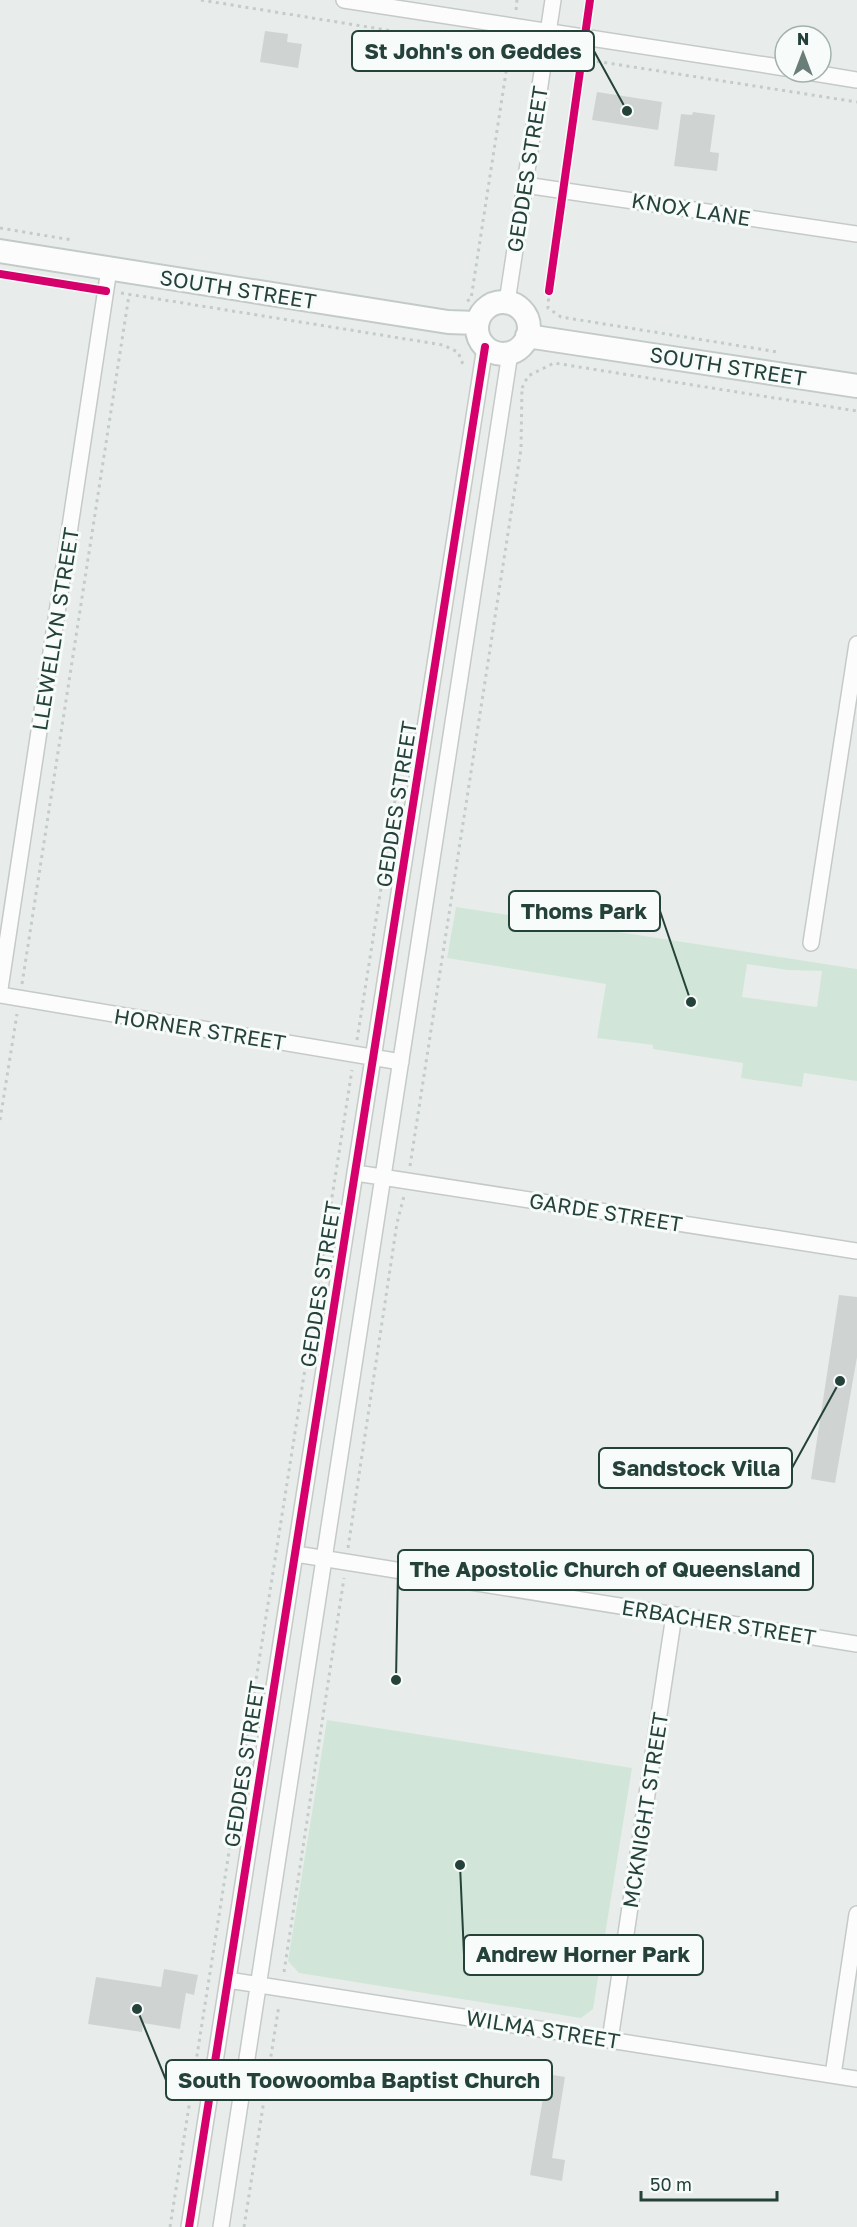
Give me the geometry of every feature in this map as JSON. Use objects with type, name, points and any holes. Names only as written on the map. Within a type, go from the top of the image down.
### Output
[{"type":"street","points":[[344,0],[773,66]]},
{"type":"street","name":"GEDDES STREET","points":[[507,302],[553,0]]},
{"type":"street","points":[[833,76],[857,80]]},
{"type":"street","name":"KNOX LANE","points":[[525,185],[857,234]]},
{"type":"street","name":"SOUTH STREET","points":[[0,251],[108,280],[448,322],[477,323]]},
{"type":"street","name":"LLEWELLYN STREET","points":[[0,989],[108,280]]},
{"type":"street","points":[[507,302],[526,315],[527,336],[517,350],[510,353],[493,352],[478,336],[477,323],[488,307],[507,302]]},
{"type":"street","name":"SOUTH STREET","points":[[527,336],[857,386]]},
{"type":"street","name":"GEDDES STREET","points":[[189,2227],[486,347]]},
{"type":"street","name":"GEDDES STREET","points":[[221,2227],[510,353]]},
{"type":"street","points":[[442,626],[467,630]]},
{"type":"street","points":[[811,943],[857,644]]},
{"type":"street","name":"HORNER STREET","points":[[0,996],[401,1062]]},
{"type":"street","name":"GARDE STREET","points":[[356,1173],[857,1251]]},
{"type":"street","name":"ERBACHER STREET","points":[[296,1554],[857,1644]]},
{"type":"street","name":"MCKNIGHT STREET","points":[[610,2040],[674,1615]]},
{"type":"street","points":[[833,2075],[857,1914]]},
{"type":"street","name":"WILMA STREET","points":[[228,1980],[857,2079]]},
{"type":"path","points":[[201,0],[510,50]]},
{"type":"path","points":[[464,303],[471,299],[517,0]]},
{"type":"path","points":[[580,70],[585,37]]},
{"type":"path","points":[[582,59],[857,102]]},
{"type":"path","points":[[108,280],[129,295],[443,345],[458,352],[464,365],[463,373]]},
{"type":"path","points":[[550,280],[548,308],[561,317],[786,353]]},
{"type":"path","points":[[0,1120],[129,295]]},
{"type":"path","points":[[517,392],[528,376],[554,363],[857,411]]},
{"type":"path","points":[[244,2227],[397,1223],[408,1181],[521,449],[522,387]]},
{"type":"path","points":[[170,2227],[400,771]]},
{"type":"green space","points":[[456,907],[857,969],[857,1081],[804,1073],[802,1087],[741,1078],[743,1063],[653,1049],[653,1045],[597,1038],[606,984],[447,958]],"holes":[[[747,964],[788,970],[822,971],[817,1007],[742,997]]]},
{"type":"green space","points":[[327,1720],[632,1768],[593,2009],[581,2018],[299,1973],[288,1961]]},
{"type":"building","points":[[265,31],[288,34],[287,42],[302,44],[298,68],[260,62]]},
{"type":"building","points":[[597,92],[662,102],[658,130],[592,120]]},
{"type":"building","points":[[693,112],[715,115],[710,152],[719,153],[717,171],[674,166],[681,114],[692,115]]},
{"type":"building","points":[[839,1295],[857,1297],[857,1357],[835,1483],[811,1479]]},
{"type":"building","points":[[164,1969],[198,1975],[194,1995],[186,1993],[180,2029],[143,2023],[142,2032],[88,2024],[96,1977],[161,1987]]},
{"type":"building","points":[[547,2074],[565,2077],[552,2158],[565,2160],[562,2181],[530,2175]]},
{"type":"cycle path","points":[[549,291],[590,0]]},
{"type":"cycle path","points":[[0,274],[106,291]]},
{"type":"cycle path","points":[[189,2227],[485,347]]},
{"type":"place","name":"St John's on Geddes","points":[[627,111]]},
{"type":"place","name":"Thoms Park","points":[[691,1002]]},
{"type":"place","name":"Sandstock Villa","points":[[840,1381]]},
{"type":"place","name":"The Apostolic Church of Queensland","points":[[396,1680]]},
{"type":"place","name":"Andrew Horner Park","points":[[460,1865]]},
{"type":"place","name":"South Toowoomba Baptist Church","points":[[137,2009]]}]
